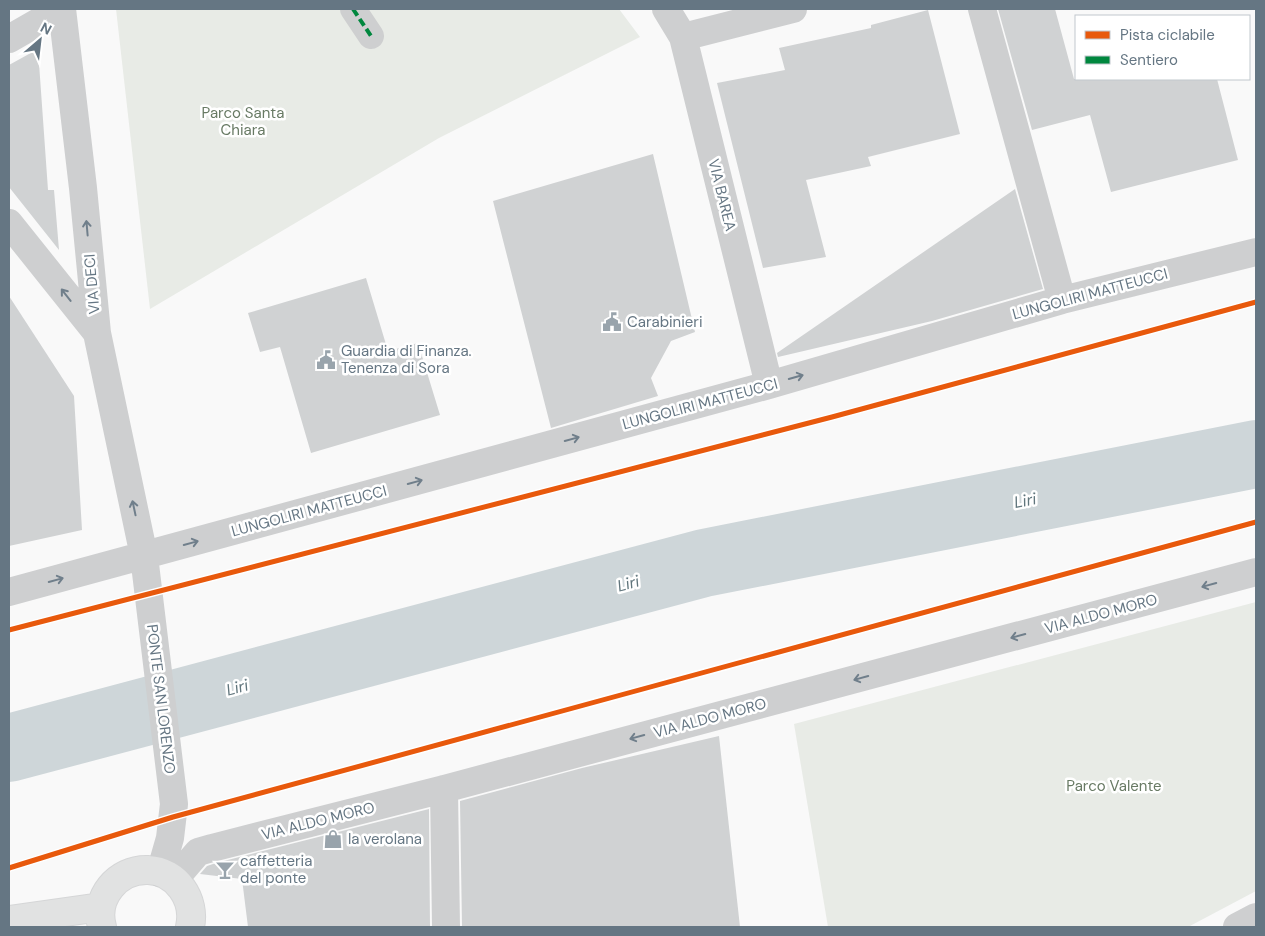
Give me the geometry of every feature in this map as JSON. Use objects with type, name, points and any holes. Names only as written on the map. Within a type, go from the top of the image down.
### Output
[{"type":"main road","points":[[9,920],[101,917],[105,894],[113,884],[123,876],[148,870],[167,876],[184,890],[190,903],[192,918],[190,927]]},
{"type":"street","points":[[9,39],[62,9]]},
{"type":"street","name":"VIA DECI","points":[[62,9],[83,188],[96,333],[144,556],[147,594]]},
{"type":"street","points":[[353,9],[371,36]]},
{"type":"street","name":"VIA BAREA","points":[[666,9],[683,37],[769,385]]},
{"type":"street","points":[[683,37],[793,9]]},
{"type":"street","points":[[982,9],[1062,300]]},
{"type":"street","points":[[9,223],[96,333]]},
{"type":"street","name":"LUNGOLIRI MATTEUCCI","points":[[9,592],[769,385],[1062,300],[1256,252]]},
{"type":"street","name":"VIA ALDO MORO","points":[[167,876],[198,852],[444,789],[1256,572]]},
{"type":"street","name":"PONTE SAN LORENZO","points":[[147,594],[174,804],[167,876]]},
{"type":"street","points":[[444,789],[446,927]]},
{"type":"street","points":[[1237,927],[1256,917]]},
{"type":"green space","name":"Parco Santa Chiara","points":[[116,9],[619,9],[640,37],[439,138],[150,309]]},
{"type":"green space","name":"Parco Valente","points":[[1256,602],[1256,891],[1188,927],[828,927],[794,724]]},
{"type":"building","points":[[998,9],[1055,9],[1075,80],[1217,80],[1238,160],[1111,192],[1090,115],[1032,130]]},
{"type":"building","points":[[928,10],[960,134],[868,157],[871,166],[806,180],[826,257],[763,268],[717,83],[785,70],[779,48],[871,28],[871,25]]},
{"type":"building","points":[[38,49],[48,190],[54,190],[59,250],[9,187],[9,65]]},
{"type":"building","points":[[653,154],[695,332],[671,341],[651,378],[658,396],[551,428],[493,201]]},
{"type":"building","points":[[1015,189],[1043,289],[932,321],[778,357],[777,353]]},
{"type":"building","points":[[366,278],[388,351],[418,343],[440,415],[311,453],[280,347],[260,352],[248,313]]},
{"type":"building","points":[[9,296],[74,396],[82,530],[9,546]]},
{"type":"building","points":[[719,736],[740,927],[462,927],[460,801],[582,768]]},
{"type":"building","points":[[429,809],[430,927],[248,927],[242,879],[200,874],[207,866],[216,863]]},
{"type":"waterway","name":"Liri","points":[[9,748],[704,563],[1256,454]]},
{"type":"marked path","points":[[353,9],[371,36]]},
{"type":"cycle path","points":[[9,630],[832,417],[1256,302]]},
{"type":"cycle path","points":[[9,868],[173,817],[1256,522]]},
{"type":"place","name":"Carabinieri","points":[[612,322]]},
{"type":"place","name":"Guardia di Finanza. Tenenza di Sora","points":[[326,360]]},
{"type":"place","name":"la verolana","points":[[333,839]]},
{"type":"place","name":"caffetteria del ponte","points":[[225,870]]}]
